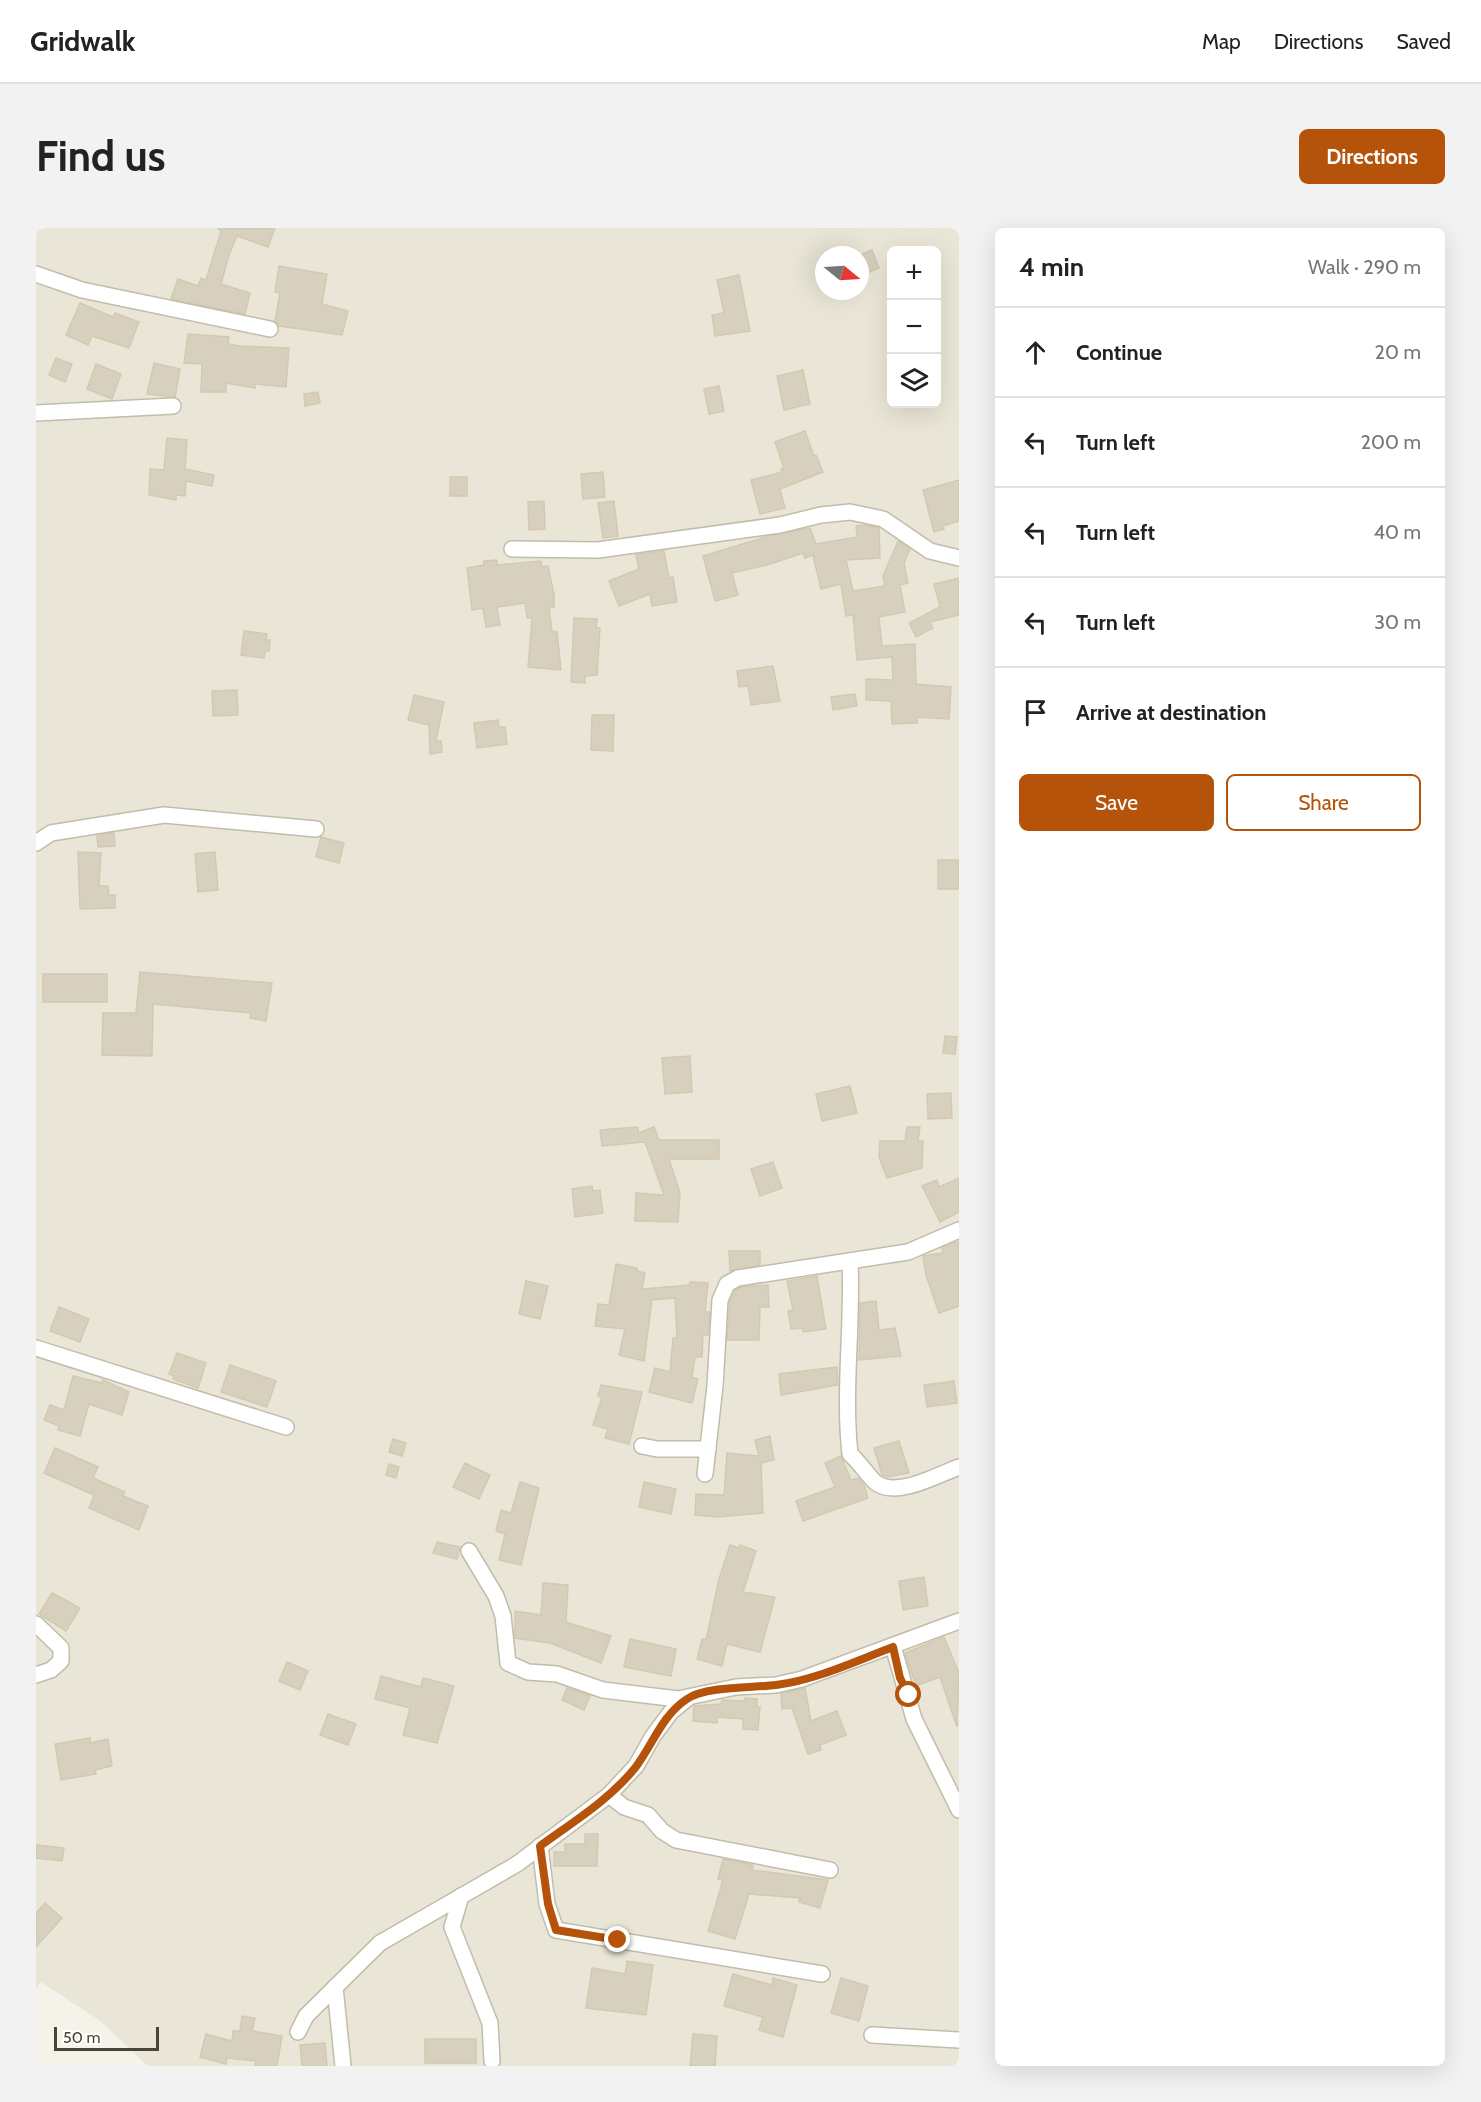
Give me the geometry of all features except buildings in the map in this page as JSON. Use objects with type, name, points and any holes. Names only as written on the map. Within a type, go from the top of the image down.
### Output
[{"type":"street","points":[[36,274],[82,290],[270,329]]},
{"type":"street","points":[[36,413],[173,406]]},
{"type":"street","points":[[512,549],[598,550],[780,525],[821,515],[850,512],[883,519],[930,551],[959,558]]},
{"type":"street","points":[[36,843],[51,833],[164,815],[316,829]]},
{"type":"street","points":[[705,1474],[720,1300],[727,1284],[738,1278],[908,1252],[959,1230]]},
{"type":"street","points":[[850,1262],[852,1302],[846,1418],[850,1455],[863,1464],[874,1481],[884,1488],[910,1487],[959,1467]]},
{"type":"street","points":[[36,1348],[286,1427]]},
{"type":"street","points":[[642,1446],[657,1449],[708,1449]]},
{"type":"street","points":[[469,1551],[496,1596],[502,1616],[508,1663],[512,1667],[528,1672],[557,1674],[603,1690],[678,1699],[736,1687],[776,1685],[802,1679],[959,1621]]},
{"type":"street","points":[[36,1624],[61,1648],[62,1661],[51,1670],[36,1675]]},
{"type":"street","points":[[893,1647],[914,1719],[959,1810]]},
{"type":"street","points":[[298,2032],[306,2016],[380,1943],[517,1864],[609,1795],[636,1766],[653,1736],[671,1713],[688,1698]]},
{"type":"street","points":[[609,1795],[624,1807],[648,1815],[662,1831],[676,1840],[830,1870]]},
{"type":"street","points":[[540,1846],[548,1904],[556,1930],[822,1974]]},
{"type":"street","points":[[461,1896],[452,1927],[490,2023],[492,2061]]},
{"type":"street","points":[[335,1988],[343,2066]]},
{"type":"street","points":[[872,2035],[959,2040]]},
{"type":"shaded area","points":[[36,228],[959,228],[959,2066],[148,2066],[99,2020],[41,1982],[36,1990]]},
{"type":"route","points":[[618,1940],[556,1930],[548,1904],[540,1846],[609,1795],[636,1766],[653,1736],[671,1713],[688,1698],[736,1687],[776,1685],[802,1679],[893,1647],[900,1678],[909,1695]]}]
